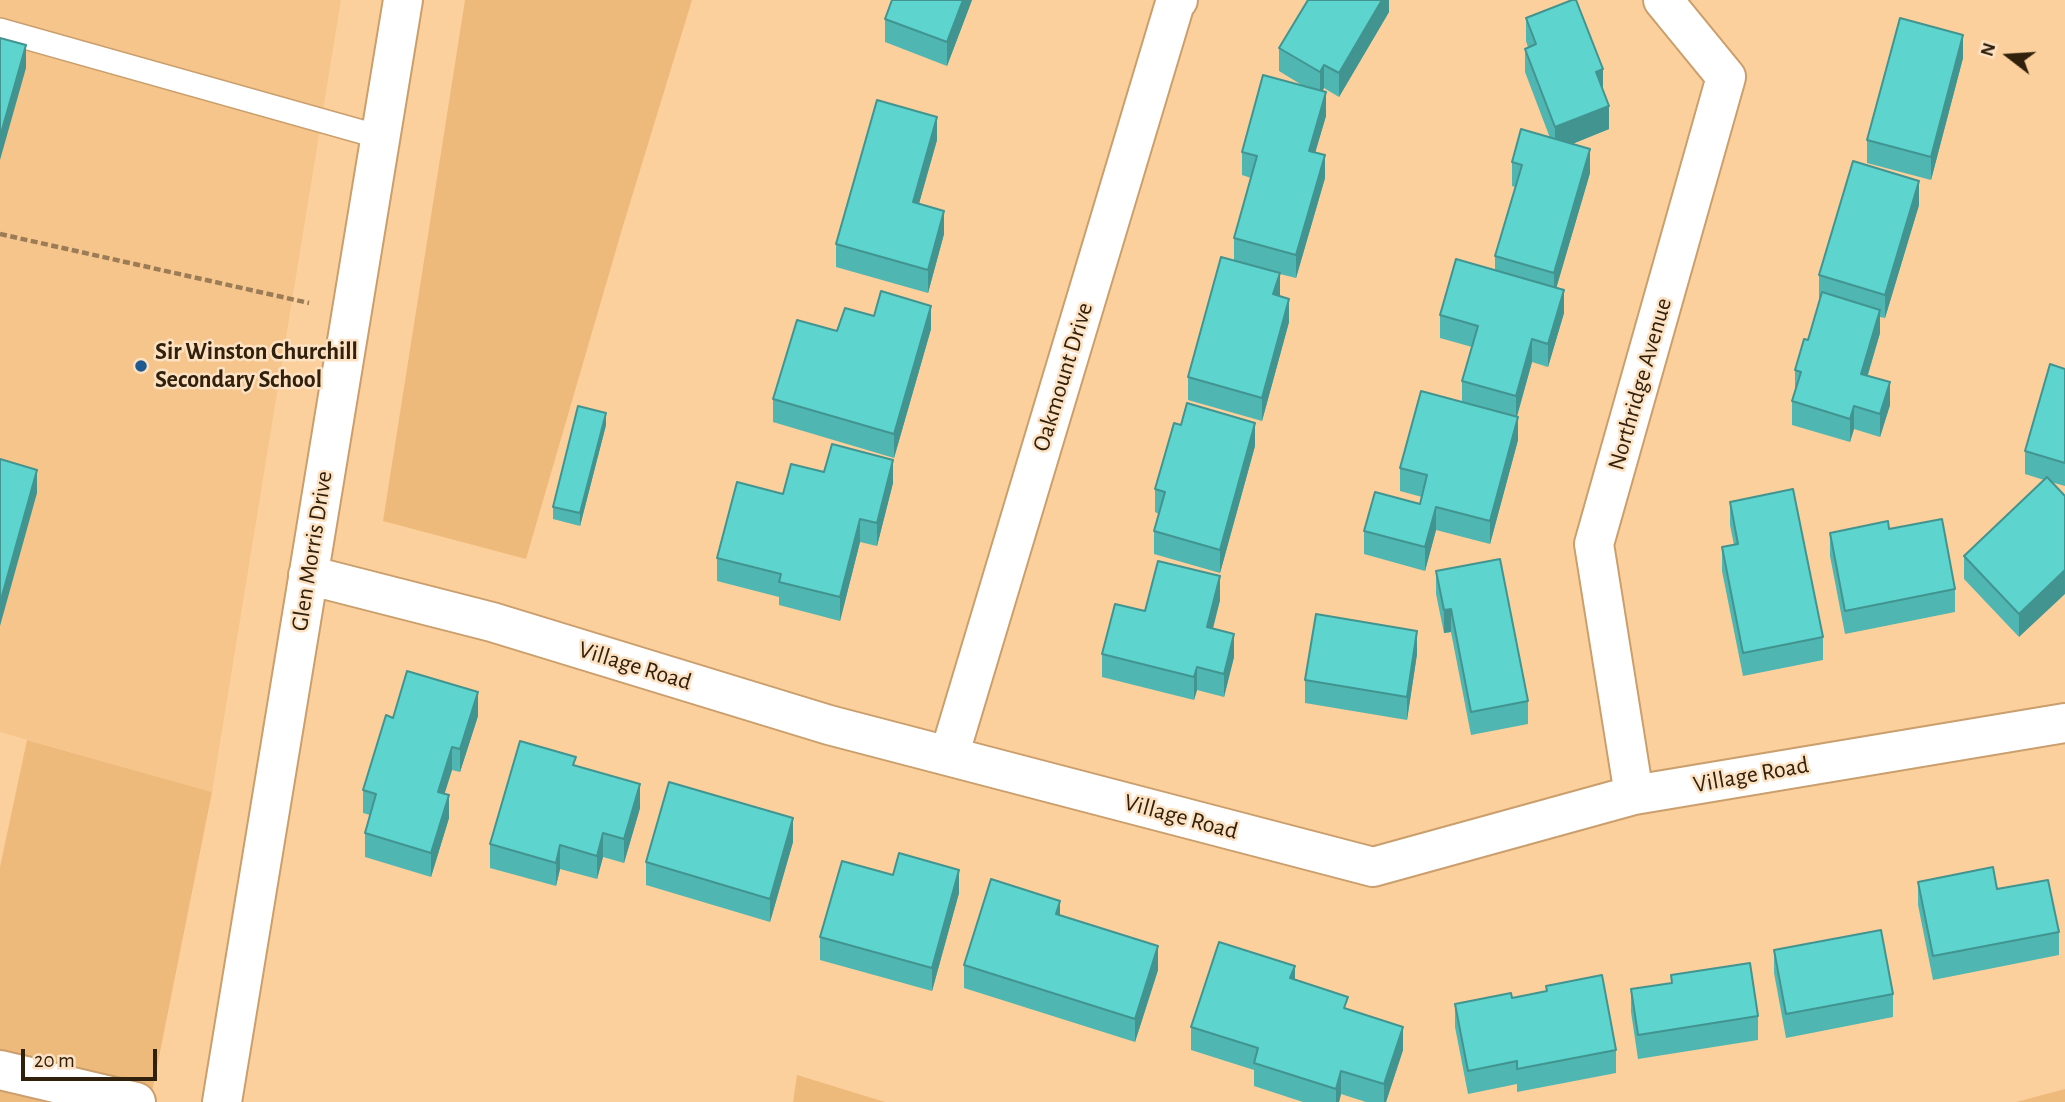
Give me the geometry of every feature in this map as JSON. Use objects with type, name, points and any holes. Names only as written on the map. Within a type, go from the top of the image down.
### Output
[{"type":"street","name":"Glen Morris Drive","points":[[222,1102],[403,0]]},
{"type":"street","name":"Oakmount Drive","points":[[949,756],[1178,0]]},
{"type":"street","name":"Northridge Avenue","points":[[1634,795],[1594,544],[1726,77],[1662,0]]},
{"type":"street","name":"Village Road","points":[[308,575],[481,619],[806,718],[1373,867],[1634,795],[2065,723]]},
{"type":"street","points":[[0,1070],[136,1102]]},
{"type":"lane","points":[[0,30],[380,137]]},
{"type":"path","points":[[0,234],[351,312]]},
{"type":"shaded area","name":"Sir Winston Churchill Secondary School","points":[[0,0],[341,0],[212,792],[0,732]]},
{"type":"shaded area","points":[[465,0],[692,0],[526,559],[383,521]]},
{"type":"shaded area","points":[[27,740],[212,792],[150,1102],[0,1102],[0,867]]},
{"type":"shaded area","points":[[797,1075],[885,1102],[793,1102]]},
{"type":"shaded area","points":[[2065,1089],[2065,1102],[2016,1102]]},
{"type":"building","points":[[892,0],[963,0],[947,42],[885,19]]},
{"type":"building","points":[[1308,0],[1382,0],[1339,73],[1324,65],[1320,72],[1279,48]]},
{"type":"building","points":[[1576,0],[1603,69],[1596,72],[1609,106],[1555,127],[1525,49],[1536,44],[1526,18]]},
{"type":"building","points":[[1900,18],[1963,35],[1931,157],[1867,140]]},
{"type":"building","points":[[0,38],[26,45],[0,137]]},
{"type":"building","points":[[1263,75],[1326,92],[1309,151],[1325,155],[1296,255],[1234,238],[1257,156],[1242,152]]},
{"type":"building","points":[[877,100],[937,117],[913,202],[944,211],[928,270],[836,244]]},
{"type":"building","points":[[1521,129],[1590,149],[1554,273],[1495,256],[1522,165],[1512,162]]},
{"type":"building","points":[[1853,161],[1919,181],[1885,295],[1819,275]]},
{"type":"building","points":[[1221,257],[1280,273],[1273,294],[1289,299],[1262,398],[1188,377]]},
{"type":"building","points":[[1456,259],[1564,290],[1548,344],[1532,339],[1516,396],[1462,381],[1478,326],[1440,315]]},
{"type":"building","points":[[881,291],[931,306],[894,434],[773,399],[797,320],[837,331],[845,308],[874,316]]},
{"type":"building","points":[[1822,292],[1880,310],[1861,374],[1890,382],[1880,414],[1854,406],[1850,419],[1792,401],[1801,372],[1795,370],[1804,339],[1808,340]]},
{"type":"building","points":[[2050,364],[2065,369],[2065,463],[2025,451]]},
{"type":"building","points":[[1421,391],[1518,417],[1490,521],[1436,507],[1425,547],[1364,531],[1375,492],[1420,504],[1427,475],[1400,468]]},
{"type":"building","points":[[1187,403],[1255,423],[1220,550],[1154,531],[1165,492],[1155,489],[1174,423],[1181,425]]},
{"type":"building","points":[[578,406],[606,413],[580,513],[553,507]]},
{"type":"building","points":[[832,444],[893,460],[877,523],[860,519],[840,597],[779,582],[781,574],[717,558],[737,482],[783,494],[791,464],[824,472]]},
{"type":"building","points":[[0,459],[37,470],[0,603]]},
{"type":"building","points":[[2047,477],[2065,496],[2065,570],[2019,614],[1964,556]]},
{"type":"building","points":[[1793,489],[1823,637],[1743,653],[1722,547],[1738,544],[1730,502]]},
{"type":"building","points":[[1942,519],[1955,589],[1845,611],[1830,533],[1888,521],[1889,529]]},
{"type":"building","points":[[1500,559],[1528,701],[1471,712],[1451,609],[1444,610],[1436,571]]},
{"type":"building","points":[[1158,561],[1220,576],[1207,627],[1234,634],[1224,674],[1197,667],[1194,677],[1102,654],[1115,604],[1145,611]]},
{"type":"building","points":[[1316,614],[1417,631],[1407,697],[1305,680]]},
{"type":"building","points":[[407,671],[478,692],[460,749],[452,747],[438,792],[449,795],[431,853],[365,833],[376,794],[363,790],[386,715],[393,718]]},
{"type":"building","points":[[520,741],[576,757],[573,765],[640,784],[624,839],[603,833],[597,856],[560,845],[556,863],[490,844]]},
{"type":"building","points":[[669,782],[793,818],[770,899],[646,862]]},
{"type":"building","points":[[899,853],[959,870],[932,968],[820,937],[842,861],[893,875]]},
{"type":"building","points":[[1993,867],[1997,889],[2048,880],[2059,932],[1933,956],[1918,882]]},
{"type":"building","points":[[991,879],[1060,901],[1056,914],[1158,946],[1135,1019],[964,965]]},
{"type":"building","points":[[1881,930],[1893,994],[1786,1014],[1774,950]]},
{"type":"building","points":[[1219,942],[1295,966],[1290,978],[1348,997],[1344,1008],[1403,1027],[1384,1084],[1341,1071],[1336,1089],[1254,1063],[1258,1048],[1191,1027]]},
{"type":"building","points":[[1750,963],[1758,1016],[1638,1035],[1631,989],[1672,983],[1671,975]]},
{"type":"building","points":[[1602,975],[1616,1050],[1517,1069],[1517,1061],[1468,1071],[1455,1004],[1511,993],[1512,998],[1547,991],[1546,986]]},
{"type":"place","name":"Sir Winston Churchill Secondary School","points":[[141,366]]}]
